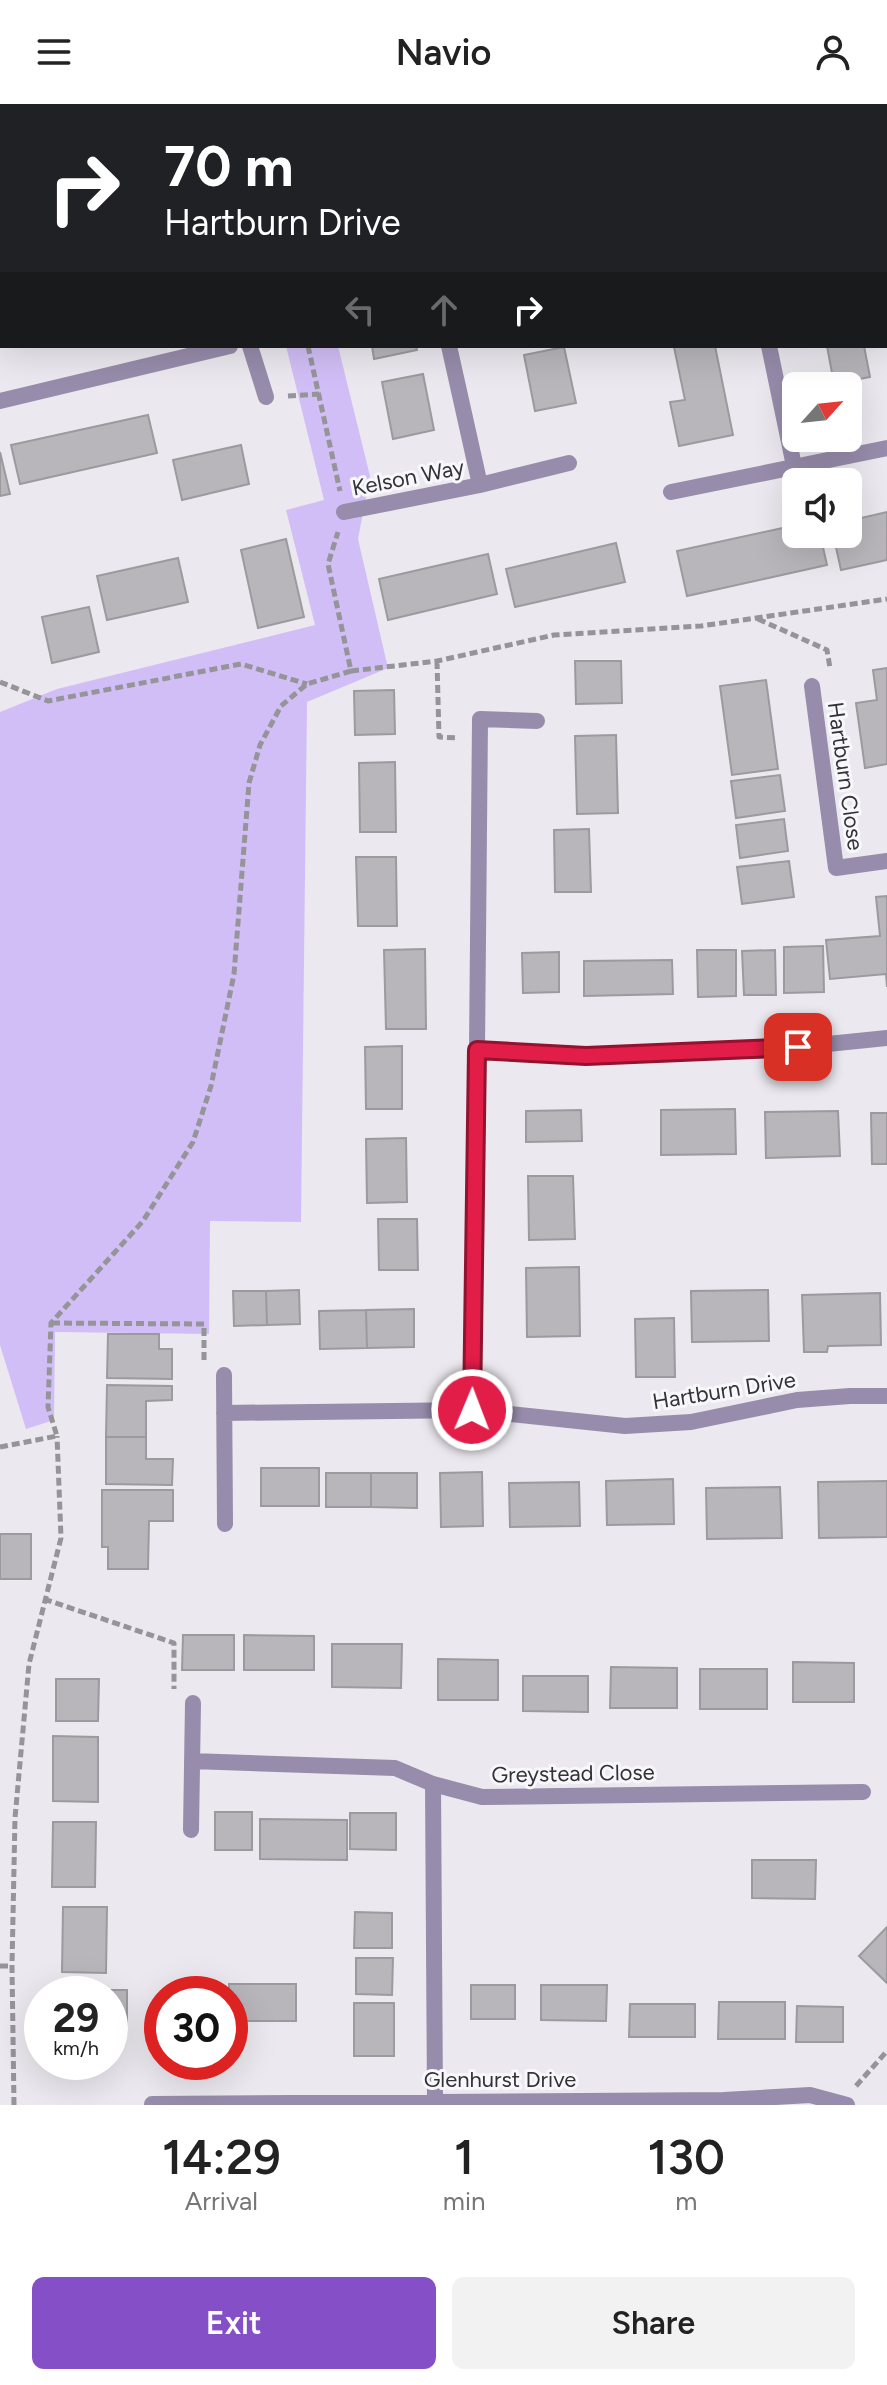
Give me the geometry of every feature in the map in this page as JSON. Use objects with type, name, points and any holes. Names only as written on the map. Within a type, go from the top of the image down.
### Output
[{"type":"street","points":[[0,401],[222,348]]},
{"type":"street","points":[[251,348],[266,397]]},
{"type":"street","name":"Kelson Way","points":[[449,348],[480,485]]},
{"type":"street","points":[[769,348],[794,466]]},
{"type":"street","points":[[671,492],[887,448]]},
{"type":"street","name":"Kelson Way","points":[[344,512],[480,485],[569,463]]},
{"type":"street","name":"Hartburn Close","points":[[812,686],[836,868],[887,861]]},
{"type":"street","points":[[472,1410],[480,719],[537,721]]},
{"type":"street","points":[[477,1050],[601,1055],[769,1050],[887,1038]]},
{"type":"street","points":[[224,1375],[225,1524]]},
{"type":"street","name":"Hartburn Drive","points":[[224,1413],[472,1410],[625,1426],[691,1422],[797,1400],[887,1396]]},
{"type":"street","points":[[191,1830],[193,1703]]},
{"type":"street","name":"Greystead Close","points":[[192,1761],[395,1768],[433,1784],[482,1797],[863,1792]]},
{"type":"street","points":[[433,1784],[435,2101]]},
{"type":"street","name":"Glenhurst Drive","points":[[152,2104],[724,2100],[810,2095],[844,2104]]},
{"type":"path","points":[[308,348],[344,512],[328,564],[351,671]]},
{"type":"path","points":[[14,2105],[12,1966],[15,1818],[29,1664],[61,1538],[57,1436],[48,1407],[51,1323],[143,1221],[193,1142],[211,1086],[234,974],[249,783],[260,745],[281,706],[307,684],[351,671],[437,661],[554,635],[701,626],[887,599]]},
{"type":"path","points":[[757,618],[827,650],[832,676],[812,686]]},
{"type":"path","points":[[437,661],[439,737],[480,739]]},
{"type":"path","points":[[0,682],[48,701],[241,664],[307,684]]},
{"type":"path","points":[[51,1323],[204,1324],[204,1375],[224,1375]]},
{"type":"path","points":[[0,1447],[57,1436]]},
{"type":"path","points":[[44,1599],[174,1643],[173,1702]]},
{"type":"path","points":[[0,1966],[12,1966]]},
{"type":"path","points":[[844,2104],[887,2051]]},
{"type":"shaded area","points":[[286,348],[338,348],[370,476],[358,539],[388,668],[307,702],[301,1222],[210,1221],[209,1334],[55,1332],[54,1420],[26,1429],[0,1345],[0,712],[57,689],[315,625],[286,510],[324,500]]},
{"type":"building","points":[[372,348],[417,350],[374,359]]},
{"type":"building","points":[[564,348],[576,403],[535,411],[524,355]]},
{"type":"building","points":[[674,348],[715,348],[733,435],[679,446],[670,402],[685,400]]},
{"type":"building","points":[[827,348],[864,348],[870,377],[862,379],[862,372],[832,372]]},
{"type":"building","points":[[423,374],[434,430],[393,439],[382,382]]},
{"type":"building","points":[[148,415],[157,453],[20,484],[11,445]]},
{"type":"building","points":[[241,445],[249,484],[182,500],[173,460]]},
{"type":"building","points":[[0,452],[10,494],[0,496]]},
{"type":"building","points":[[887,512],[887,560],[841,570],[836,548],[862,548],[862,518]]},
{"type":"building","points":[[782,528],[782,548],[823,548],[827,565],[687,596],[677,551]]},
{"type":"building","points":[[286,539],[304,617],[258,628],[241,550]]},
{"type":"building","points":[[616,543],[625,582],[515,607],[506,569]]},
{"type":"building","points":[[488,554],[497,594],[388,620],[379,579]]},
{"type":"building","points":[[178,558],[188,602],[107,620],[97,576]]},
{"type":"building","points":[[89,607],[99,652],[52,663],[42,617]]},
{"type":"building","points":[[575,661],[621,661],[622,703],[576,704]]},
{"type":"building","points":[[887,668],[887,764],[865,768],[856,703],[877,700],[873,670]]},
{"type":"building","points":[[766,680],[778,769],[732,775],[720,686]]},
{"type":"building","points":[[394,690],[395,734],[355,735],[354,691]]},
{"type":"building","points":[[616,735],[618,813],[577,814],[575,736]]},
{"type":"building","points":[[395,762],[396,832],[360,832],[359,763]]},
{"type":"building","points":[[780,775],[785,811],[736,818],[731,781]]},
{"type":"building","points":[[784,819],[788,851],[740,858],[736,825]]},
{"type":"building","points":[[589,829],[591,892],[555,892],[554,830]]},
{"type":"building","points":[[356,857],[396,857],[397,926],[358,926]]},
{"type":"building","points":[[789,861],[794,897],[742,904],[737,867]]},
{"type":"building","points":[[887,896],[887,987],[886,974],[830,979],[826,940],[880,936],[876,897]]},
{"type":"building","points":[[823,946],[824,992],[784,993],[784,947]]},
{"type":"building","points":[[425,949],[426,1029],[386,1029],[384,950]]},
{"type":"building","points":[[697,950],[736,950],[736,996],[698,997]]},
{"type":"building","points":[[775,950],[776,995],[744,995],[742,951]]},
{"type":"building","points":[[559,952],[559,992],[523,993],[522,953]]},
{"type":"building","points":[[672,960],[673,994],[584,996],[584,961]]},
{"type":"building","points":[[402,1046],[402,1109],[366,1109],[365,1047]]},
{"type":"building","points":[[735,1109],[736,1154],[661,1155],[661,1110]]},
{"type":"building","points":[[581,1110],[582,1141],[526,1142],[526,1111]]},
{"type":"building","points":[[838,1111],[840,1156],[766,1158],[765,1112]]},
{"type":"building","points":[[871,1113],[887,1113],[887,1164],[872,1164]]},
{"type":"building","points":[[406,1138],[407,1202],[367,1203],[366,1139]]},
{"type":"building","points":[[528,1176],[573,1176],[575,1239],[529,1240]]},
{"type":"building","points":[[378,1219],[417,1219],[418,1270],[379,1270]]},
{"type":"building","points":[[579,1267],[580,1336],[527,1337],[526,1268]]},
{"type":"building","points":[[299,1290],[300,1324],[267,1325],[266,1291]]},
{"type":"building","points":[[768,1290],[769,1341],[692,1342],[691,1291]]},
{"type":"building","points":[[233,1291],[266,1291],[267,1325],[234,1326]]},
{"type":"building","points":[[880,1293],[881,1345],[828,1346],[827,1352],[804,1352],[802,1295]]},
{"type":"building","points":[[414,1309],[414,1347],[367,1348],[366,1310]]},
{"type":"building","points":[[366,1310],[367,1348],[320,1349],[319,1311]]},
{"type":"building","points":[[674,1318],[675,1377],[636,1377],[635,1319]]},
{"type":"building","points":[[108,1334],[159,1334],[159,1349],[172,1349],[172,1379],[107,1378]]},
{"type":"building","points":[[107,1385],[172,1386],[172,1400],[146,1401],[146,1437],[106,1437]]},
{"type":"building","points":[[106,1437],[146,1437],[146,1459],[173,1459],[172,1485],[106,1484]]},
{"type":"building","points":[[261,1468],[319,1468],[319,1506],[261,1506]]},
{"type":"building","points":[[482,1472],[483,1526],[441,1527],[440,1473]]},
{"type":"building","points":[[326,1473],[371,1473],[371,1507],[326,1507]]},
{"type":"building","points":[[371,1473],[417,1473],[417,1508],[371,1507]]},
{"type":"building","points":[[673,1479],[674,1524],[607,1525],[606,1481]]},
{"type":"building","points":[[887,1481],[887,1537],[819,1538],[818,1482]]},
{"type":"building","points":[[579,1482],[580,1526],[510,1527],[509,1483]]},
{"type":"building","points":[[780,1487],[782,1538],[707,1539],[706,1488]]},
{"type":"building","points":[[102,1490],[173,1490],[173,1521],[149,1521],[148,1569],[108,1569],[108,1547],[102,1547]]},
{"type":"building","points":[[0,1534],[31,1534],[31,1579],[0,1579]]},
{"type":"building","points":[[183,1635],[234,1635],[234,1670],[182,1670]]},
{"type":"building","points":[[244,1635],[314,1636],[314,1670],[244,1670]]},
{"type":"building","points":[[332,1644],[402,1644],[401,1688],[332,1687]]},
{"type":"building","points":[[438,1659],[498,1660],[498,1700],[438,1700]]},
{"type":"building","points":[[793,1662],[854,1663],[854,1702],[793,1702]]},
{"type":"building","points":[[611,1667],[677,1668],[677,1708],[610,1708]]},
{"type":"building","points":[[700,1669],[767,1669],[767,1709],[700,1709]]},
{"type":"building","points":[[523,1676],[588,1676],[588,1712],[523,1711]]},
{"type":"building","points":[[56,1679],[99,1679],[98,1721],[56,1721]]},
{"type":"building","points":[[53,1736],[98,1737],[98,1802],[53,1801]]},
{"type":"building","points":[[215,1812],[252,1812],[252,1850],[215,1850]]},
{"type":"building","points":[[350,1813],[396,1813],[396,1850],[350,1849]]},
{"type":"building","points":[[260,1819],[347,1820],[347,1860],[260,1859]]},
{"type":"building","points":[[53,1822],[96,1822],[95,1887],[52,1887]]},
{"type":"building","points":[[752,1860],[816,1860],[815,1899],[752,1898]]},
{"type":"building","points":[[63,1907],[107,1907],[106,1973],[62,1972]]},
{"type":"building","points":[[355,1912],[392,1913],[392,1948],[354,1948]]},
{"type":"building","points":[[887,1927],[887,1983],[859,1956]]},
{"type":"building","points":[[356,1958],[393,1958],[392,1995],[356,1994]]},
{"type":"building","points":[[248,1984],[296,1984],[296,2021],[248,2021]]},
{"type":"building","points":[[471,1985],[515,1985],[515,2019],[471,2019]]},
{"type":"building","points":[[541,1985],[607,1985],[606,2021],[541,2020]]},
{"type":"building","points":[[719,2002],[785,2002],[785,2039],[718,2039]]},
{"type":"building","points":[[354,2003],[394,2003],[394,2056],[354,2056]]},
{"type":"building","points":[[630,2004],[695,2004],[695,2037],[629,2037]]},
{"type":"building","points":[[797,2006],[843,2007],[843,2042],[796,2042]]},
{"type":"route","points":[[472,1410],[477,1050],[586,1056],[798,1047]]}]
